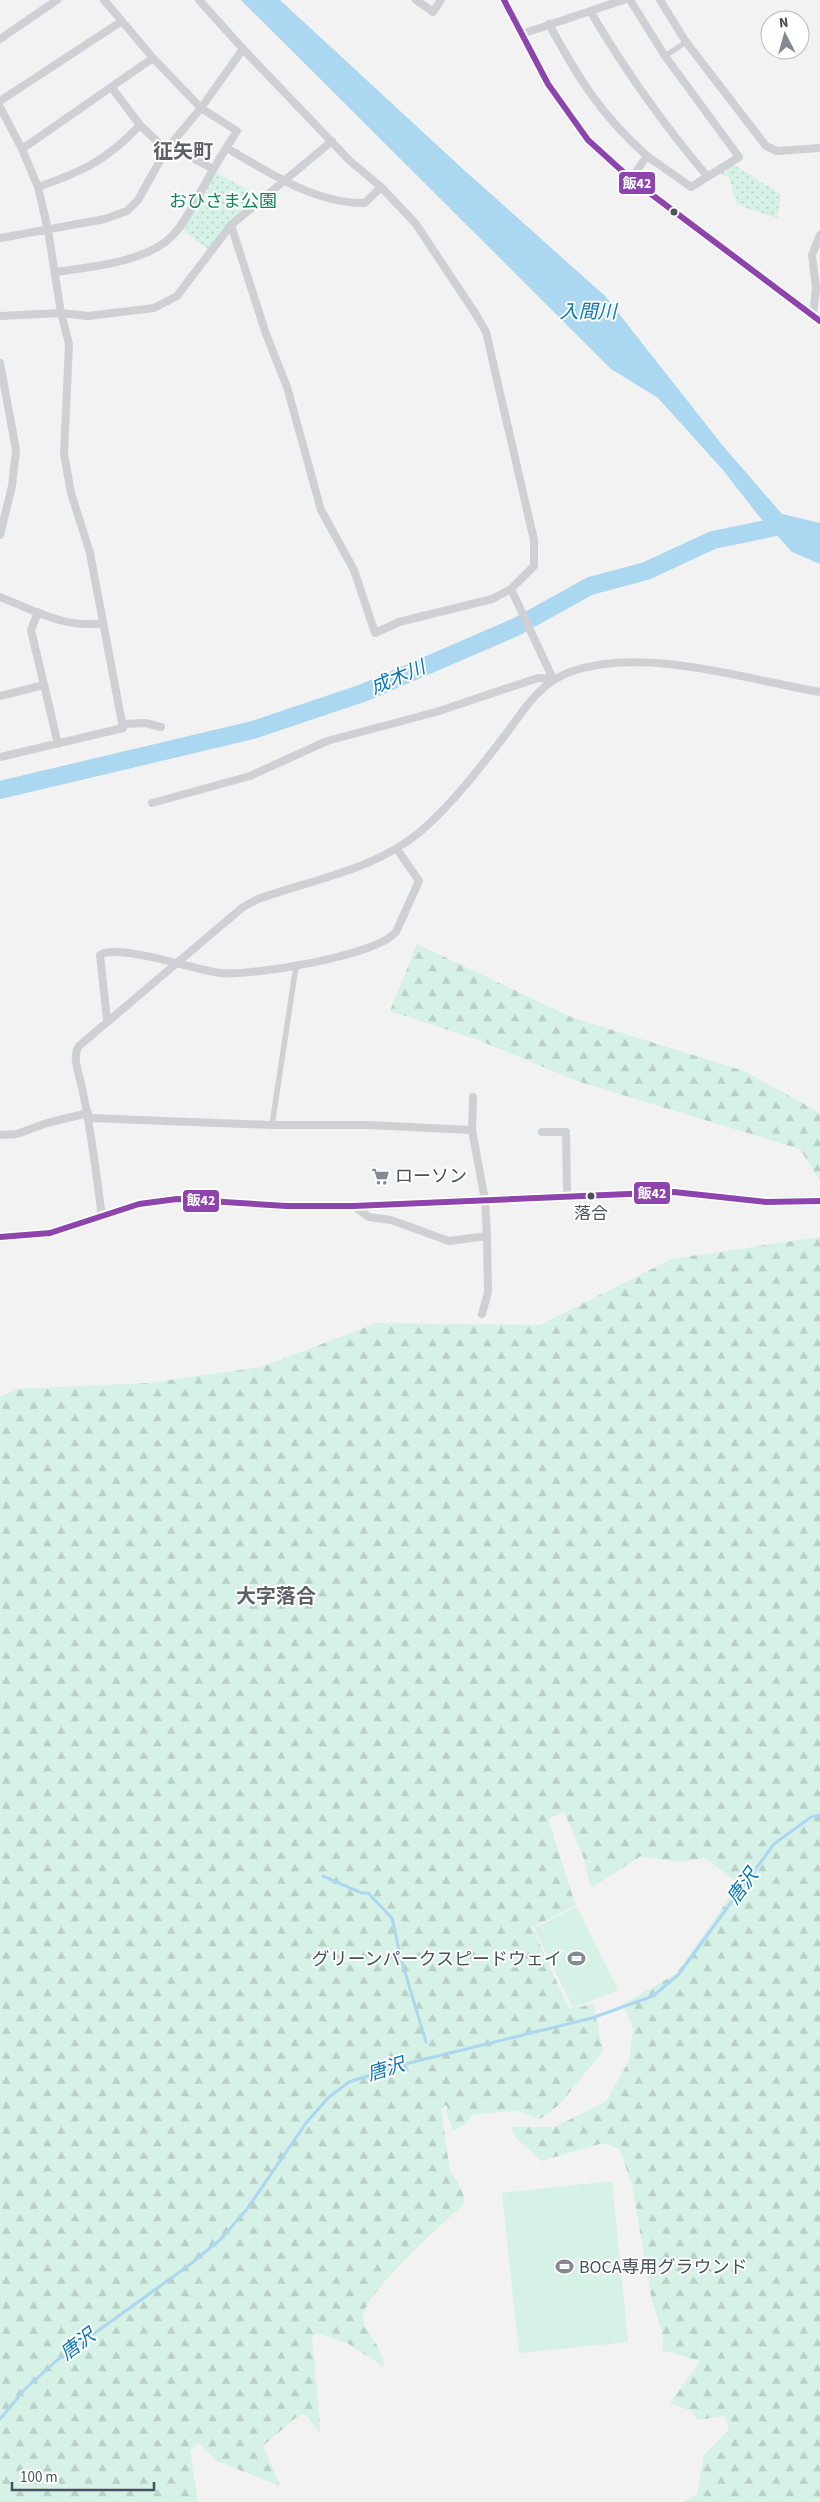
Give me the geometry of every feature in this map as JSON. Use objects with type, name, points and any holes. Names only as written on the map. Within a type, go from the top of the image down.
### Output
[{"type":"main road","points":[[504,0],[548,84],[566,112],[588,140],[631,180],[816,319]]},
{"type":"main road","points":[[0,1238],[50,1233],[139,1204],[178,1199],[286,1206],[353,1206],[674,1192],[766,1202],[820,1201]]},
{"type":"street","points":[[0,39],[57,0]]},
{"type":"street","points":[[56,272],[102,265],[135,256],[154,248],[172,236],[237,131],[201,108],[153,58],[104,0]]},
{"type":"street","points":[[199,0],[243,50],[350,162],[381,187],[425,236],[486,332],[535,546],[534,566],[511,589],[492,599],[399,622],[375,633],[354,570],[321,510],[287,387],[266,334],[231,225]]},
{"type":"street","points":[[416,0],[433,12],[441,0]]},
{"type":"street","points":[[522,34],[623,0]]},
{"type":"street","points":[[549,24],[571,65],[597,105],[613,124],[647,156],[691,187],[739,157],[665,56],[630,0]]},
{"type":"street","points":[[662,1],[686,42],[766,146],[777,151],[820,148]]},
{"type":"street","points":[[590,11],[634,83],[673,137],[707,176]]},
{"type":"street","points":[[0,101],[122,21]]},
{"type":"street","points":[[665,56],[686,42]]},
{"type":"street","points":[[0,238],[105,219],[127,211],[138,200],[167,148],[201,108],[243,50]]},
{"type":"street","points":[[22,149],[153,58]]},
{"type":"street","points":[[112,88],[140,125],[167,148],[213,169]]},
{"type":"street","points":[[0,107],[22,149],[38,187],[48,230],[61,313],[69,344],[64,454],[71,493],[90,553],[123,728],[0,757]]},
{"type":"street","points":[[38,187],[88,168],[124,142],[140,125]]},
{"type":"street","points":[[0,316],[61,313],[88,316],[154,308],[177,296],[231,225],[332,141]]},
{"type":"street","points":[[227,148],[284,181],[349,203],[365,202],[381,187]]},
{"type":"street","points":[[631,180],[647,156]]},
{"type":"street","points":[[816,319],[816,288],[812,255],[820,235]]},
{"type":"street","points":[[0,363],[16,450],[12,486],[0,535]]},
{"type":"street","points":[[511,589],[553,679]]},
{"type":"street","points":[[0,598],[70,624],[87,625],[102,622]]},
{"type":"street","points":[[38,612],[32,630],[58,744]]},
{"type":"street","points":[[152,803],[250,776],[327,741],[436,712],[538,678],[553,679],[590,666],[663,662],[820,692]]},
{"type":"street","points":[[102,1217],[88,1116],[75,1051],[83,1041],[243,907],[258,899],[356,867],[397,849],[442,811],[481,767],[532,699],[553,679]]},
{"type":"street","points":[[0,696],[44,685]]},
{"type":"street","points":[[122,724],[145,723],[161,727]]},
{"type":"street","points":[[107,1020],[100,955],[105,952],[134,954],[221,973],[296,966],[365,949],[391,938],[396,932],[419,881],[397,849]]},
{"type":"street","points":[[272,1125],[296,966]]},
{"type":"street","points":[[473,1097],[472,1130],[485,1200],[487,1236],[488,1292],[482,1314]]},
{"type":"street","points":[[0,1135],[17,1134],[47,1123],[88,1116],[272,1125],[367,1125],[472,1130]]},
{"type":"street","points":[[542,1132],[566,1132],[567,1196]]},
{"type":"street","points":[[353,1206],[369,1217],[391,1220],[449,1241],[487,1236]]},
{"type":"green space","points":[[733,164],[781,194],[777,218],[737,205],[729,177],[718,174]]},
{"type":"green space","name":"おひさま公園","points":[[214,172],[259,195],[231,223],[209,250],[180,228]]},
{"type":"green space","points":[[417,944],[571,1017],[744,1071],[820,1113],[820,1181],[800,1149],[580,1082],[473,1038],[390,1011]]},
{"type":"green space","points":[[820,1237],[820,2502],[682,2502],[697,2494],[704,2455],[729,2430],[725,2416],[697,2420],[691,2411],[670,2403],[700,2361],[662,2350],[663,2336],[651,2296],[632,2184],[619,2149],[603,2143],[541,2161],[515,2137],[511,2127],[555,2127],[606,2101],[629,2061],[633,2029],[623,2004],[676,1974],[739,1884],[705,1858],[679,1862],[641,1856],[591,1888],[583,1856],[564,1812],[548,1819],[576,1906],[532,1927],[569,2009],[593,2004],[603,2051],[560,2104],[540,2119],[516,2111],[474,2114],[464,2125],[453,2130],[446,2111],[448,2107],[445,2105],[441,2109],[450,2172],[462,2189],[465,2203],[389,2277],[366,2308],[363,2319],[367,2331],[381,2353],[384,2367],[347,2343],[317,2333],[312,2336],[321,2436],[306,2415],[299,2415],[263,2446],[280,2486],[217,2461],[198,2443],[190,2451],[198,2502],[0,2502],[0,1397],[16,1389],[148,1383],[261,1367],[377,1323],[540,1325],[672,1259]]},
{"type":"green space","name":"グリーンパークスピードウェイ","points":[[577,1907],[618,1990],[573,2008],[534,1928]]},
{"type":"green space","name":"BOCA専用グラウンド","points":[[612,2181],[628,2342],[519,2353],[502,2193]]},
{"type":"water","name":"入間川","points":[[241,0],[280,0],[464,170],[605,296],[723,446],[782,514],[820,523],[820,564],[792,552],[758,515],[723,470],[658,398],[611,369]]},
{"type":"waterway","name":"成木川","points":[[0,790],[253,730],[363,693],[516,627],[590,586],[646,571],[713,540],[781,526]]},
{"type":"waterway","name":"唐沢","points":[[0,2419],[24,2390],[56,2361],[188,2266],[221,2239],[247,2209],[306,2123],[328,2098],[349,2082],[405,2064],[592,2018],[653,1996],[678,1975],[774,1844],[811,1817],[820,1815]]},
{"type":"waterway","points":[[323,1876],[362,1893],[368,1893],[392,1918],[401,1959],[426,2042]]},
{"type":"transit line","name":"飯42","points":[[504,0],[548,84],[588,140],[631,179],[820,321]]},
{"type":"transit line","name":"飯42","points":[[0,1237],[50,1233],[139,1204],[177,1199],[286,1206],[353,1206],[674,1192],[766,1202],[820,1201]]},
{"type":"place","name":"ローソン","points":[[381,1176]]},
{"type":"place","name":"落合","points":[[591,1196]]},
{"type":"place","name":"グリーンパークスピードウェイ","points":[[576,1959]]},
{"type":"place","name":"BOCA専用グラウンド","points":[[565,2267]]},
{"type":"district","name":"征矢町","points":[[183,152]]},
{"type":"district","name":"大字落合","points":[[276,1597]]}]
